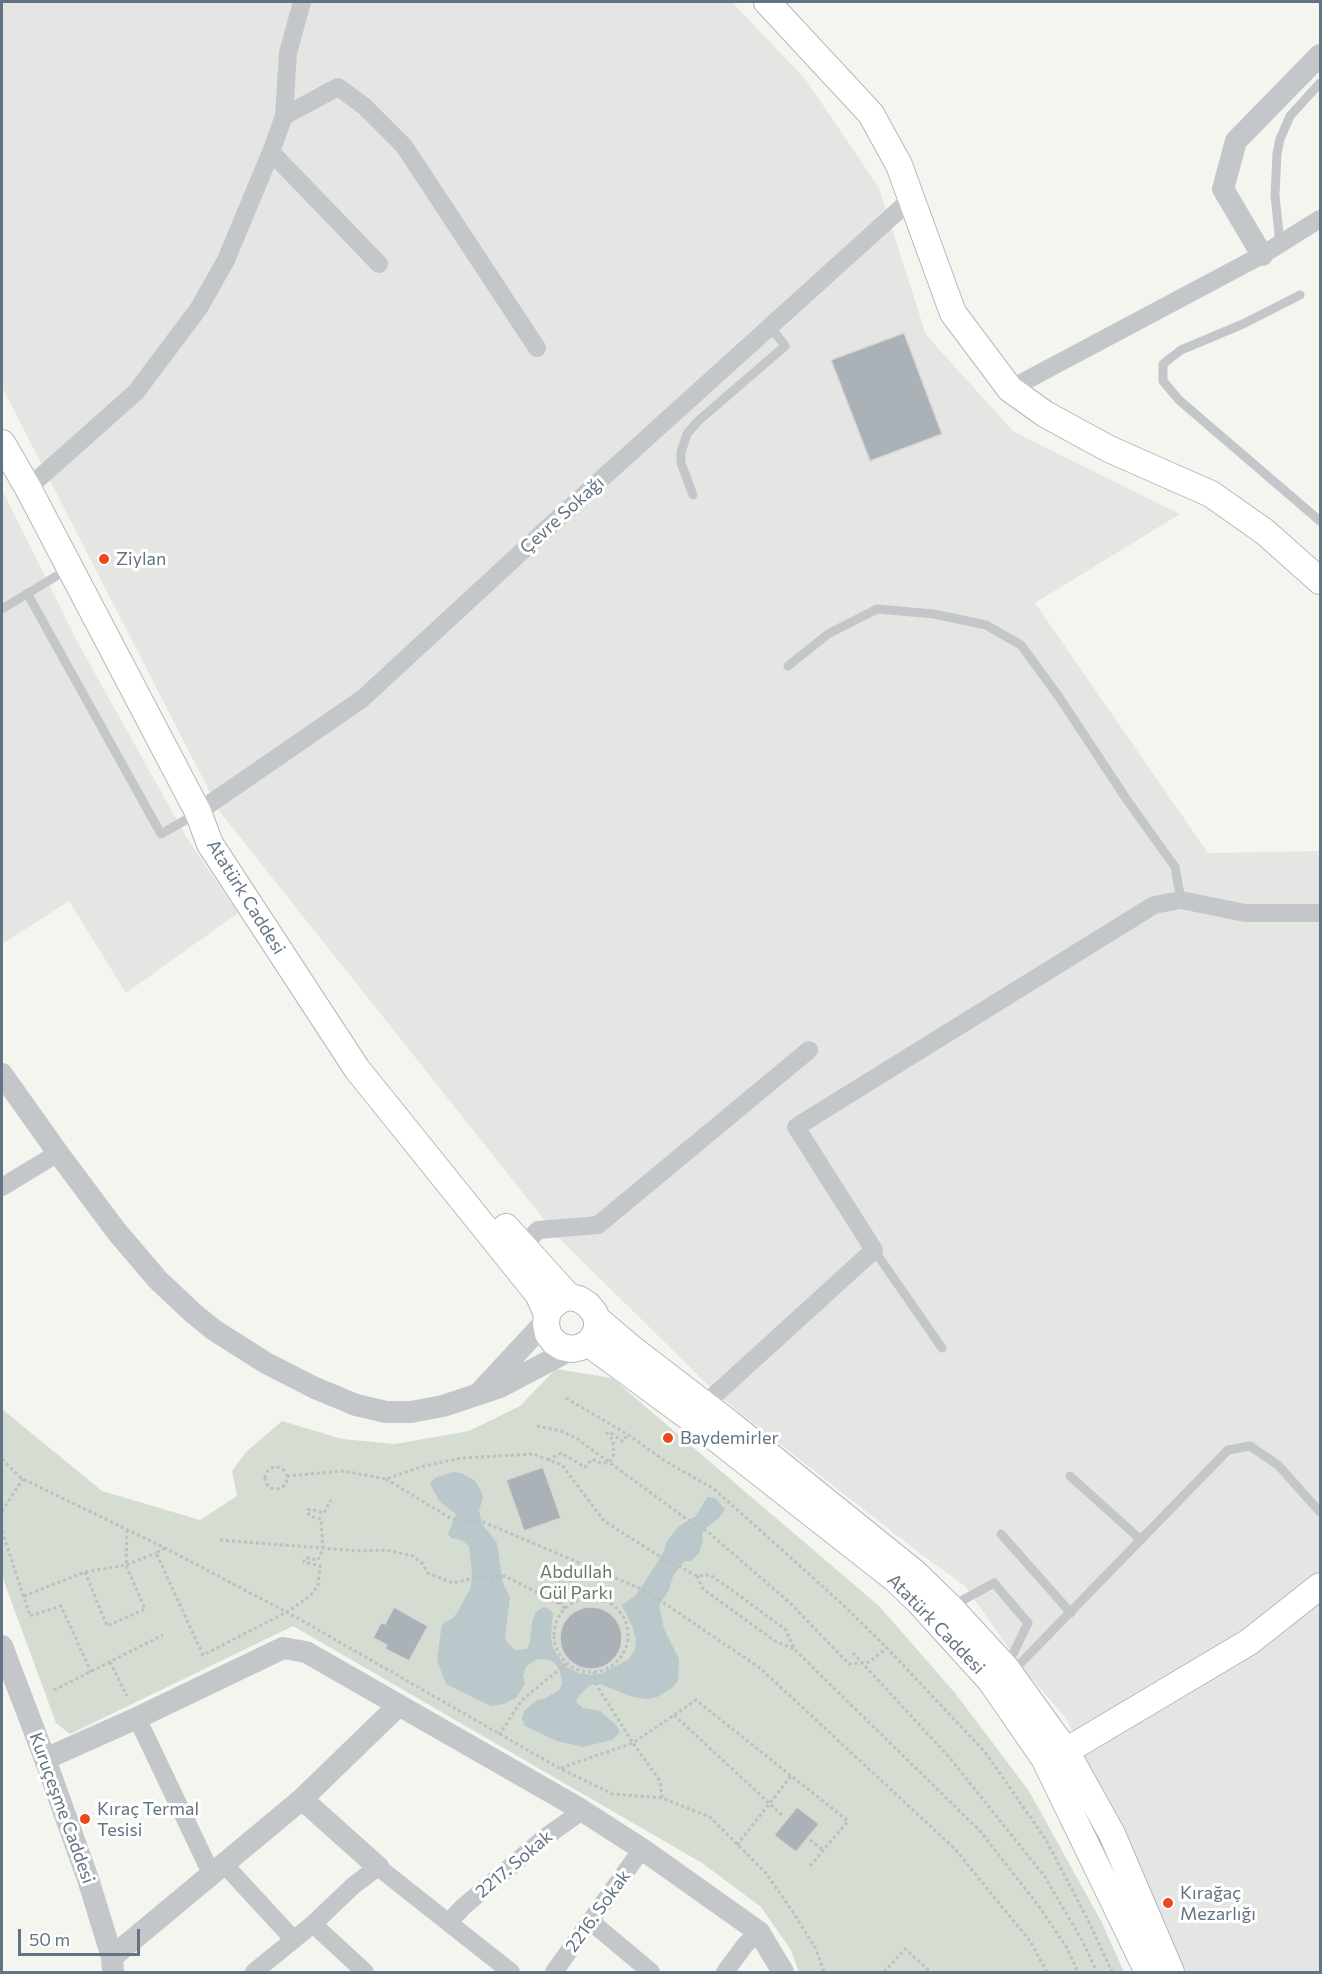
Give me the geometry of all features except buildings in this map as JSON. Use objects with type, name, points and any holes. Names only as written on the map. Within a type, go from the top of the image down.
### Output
[{"type":"main road","points":[[767,2],[871,114],[899,165],[953,313],[1010,389],[1045,414],[1109,449],[1211,494],[1265,532],[1320,581]]},
{"type":"main road","name":"Atatürk Caddesi","points":[[2,443],[70,567],[198,813],[210,844],[357,1069],[538,1294],[547,1318]]},
{"type":"main road","points":[[198,813],[220,840],[360,1049],[522,1247],[569,1297]]},
{"type":"main road","points":[[569,1297],[579,1299],[594,1312],[597,1328],[594,1336],[580,1346],[562,1347],[548,1334],[547,1318],[552,1306],[569,1297]]},
{"type":"main road","points":[[597,1319],[697,1411],[915,1573],[950,1607],[1008,1671],[1055,1754],[1112,1834],[1171,1972]]},
{"type":"main road","name":"Atatürk Caddesi","points":[[580,1346],[697,1411],[903,1587],[990,1680],[1055,1754],[1148,1972]]},
{"type":"main road","points":[[1055,1754],[1249,1642],[1320,1586]]},
{"type":"street","points":[[28,488],[136,392],[199,308],[226,260],[272,152],[284,116],[288,53],[302,2]]},
{"type":"street","points":[[1271,250],[1223,189],[1236,141],[1320,55]]},
{"type":"street","points":[[284,116],[338,87],[364,106],[404,146],[537,348]]},
{"type":"street","points":[[272,152],[379,264]]},
{"type":"street","name":"Çevre Sokağı","points":[[198,813],[362,699],[910,200]]},
{"type":"street","points":[[1010,389],[1271,250],[1320,219]]},
{"type":"street","points":[[697,1411],[874,1250],[796,1127],[1154,905],[1181,900],[1245,913],[1320,913]]},
{"type":"street","points":[[522,1247],[538,1230],[598,1226],[809,1050]]},
{"type":"street","points":[[2,1074],[117,1232],[158,1280],[214,1330],[266,1363],[315,1388],[356,1405],[386,1412],[411,1412],[443,1406],[500,1387],[580,1346]]},
{"type":"street","points":[[2,1187],[58,1153]]},
{"type":"street","points":[[480,1393],[547,1318]]},
{"type":"street","name":"Kuruçeşme Caddesi","points":[[2,1646],[87,1879],[113,1965]]},
{"type":"street","points":[[45,1759],[283,1648],[306,1652],[582,1811],[642,1850],[759,1932],[783,1972]]},
{"type":"street","points":[[113,1965],[217,1868],[302,1799],[399,1705]]},
{"type":"street","points":[[137,1718],[217,1868],[294,1940]]},
{"type":"street","points":[[302,1799],[378,1866],[509,1972]]},
{"type":"street","name":"2217. Sokak","points":[[449,1922],[462,1907],[544,1838],[582,1811]]},
{"type":"street","name":"2216. Sokak","points":[[554,1972],[642,1850]]},
{"type":"street","points":[[254,1972],[313,1924],[354,1885],[378,1866]]},
{"type":"street","points":[[590,1922],[651,1972]]},
{"type":"street","points":[[313,1924],[365,1972]]},
{"type":"street","points":[[725,1972],[745,1945],[759,1932]]},
{"type":"lane","points":[[1271,250],[1280,139],[1290,116],[1320,83]]},
{"type":"lane","points":[[1300,295],[1242,324],[1181,350],[1163,364],[1163,381],[1179,400],[1320,521]]},
{"type":"lane","points":[[693,495],[681,463],[681,452],[687,434],[697,422],[785,346],[770,326]]},
{"type":"lane","points":[[2,609],[70,567]]},
{"type":"lane","points":[[27,593],[161,834],[198,813]]},
{"type":"lane","points":[[788,666],[828,634],[877,609],[934,614],[986,626],[1021,645],[1175,867],[1181,900]]},
{"type":"lane","points":[[874,1250],[942,1348]]},
{"type":"lane","points":[[1008,1671],[1071,1613],[1228,1450],[1250,1446],[1278,1466],[1320,1512]]},
{"type":"lane","points":[[1070,1476],[1141,1540]]},
{"type":"lane","points":[[1001,1534],[1071,1613]]},
{"type":"lane","points":[[950,1607],[994,1583],[1028,1623],[1008,1671]]},
{"type":"path","points":[[566,1398],[714,1489],[841,1603],[887,1648],[985,1752],[1046,1840],[1112,1972]]},
{"type":"path","points":[[537,1426],[561,1431],[576,1438],[688,1520],[708,1532],[791,1604],[849,1664],[869,1662],[887,1648]]},
{"type":"path","points":[[548,1460],[561,1453],[585,1467],[592,1459],[603,1464],[609,1461],[614,1454],[615,1445],[614,1440],[606,1433],[611,1433],[621,1441],[625,1440],[627,1434]]},
{"type":"path","points":[[386,1479],[424,1466],[461,1458],[533,1454],[562,1464],[604,1521],[681,1568],[697,1576],[710,1575],[786,1630],[794,1648],[980,1831],[1038,1905],[1067,1948],[1078,1972]]},
{"type":"path","points":[[2,1459],[23,1479],[165,1548],[287,1612],[559,1768],[613,1794],[662,1798],[710,1817],[765,1872],[816,1949],[824,1972]]},
{"type":"path","points":[[275,1467],[282,1468],[287,1476],[287,1481],[279,1489],[272,1488],[265,1480],[268,1469],[275,1467]]},
{"type":"path","points":[[287,1476],[342,1471],[386,1479],[452,1519],[483,1522],[639,1588],[664,1603],[760,1668],[955,1849],[1030,1941],[1047,1972]]},
{"type":"path","points":[[2,1511],[23,1479]]},
{"type":"path","points":[[156,1553],[203,1655],[287,1612],[310,1596],[318,1586],[320,1566],[304,1562],[304,1559],[318,1560],[323,1549],[321,1520],[310,1516],[307,1512],[311,1509],[324,1513],[332,1500]]},
{"type":"path","points":[[85,1572],[107,1626],[145,1609],[126,1565],[127,1529]]},
{"type":"path","points":[[2,1531],[30,1616],[61,1606],[91,1672]]},
{"type":"path","points":[[220,1540],[323,1549],[386,1550],[413,1557],[423,1564],[428,1573],[453,1583],[505,1576],[565,1608]]},
{"type":"path","points":[[23,1596],[85,1572],[126,1565],[165,1548]]},
{"type":"path","points":[[560,1604],[569,1586],[547,1573],[548,1570],[571,1581],[589,1567]]},
{"type":"path","points":[[697,1576],[703,1589],[775,1641],[794,1648]]},
{"type":"path","points":[[591,1597],[603,1599],[614,1605],[627,1624],[626,1648],[619,1659],[609,1667],[594,1671],[584,1671],[567,1663],[555,1647],[553,1634],[555,1622],[565,1608],[580,1599],[591,1597]]},
{"type":"path","points":[[54,1690],[163,1635]]},
{"type":"path","points":[[853,1653],[949,1757],[1045,1878],[1084,1944],[1097,1972]]},
{"type":"path","points":[[110,1662],[127,1696]]},
{"type":"path","points":[[499,1735],[522,1700],[567,1663]]},
{"type":"path","points":[[594,1671],[597,1686],[660,1781],[662,1798]]},
{"type":"path","points":[[559,1768],[633,1743],[696,1700],[848,1821],[810,1866]]},
{"type":"path","points":[[674,1715],[784,1817]]},
{"type":"path","points":[[737,1845],[791,1776]]},
{"type":"path","points":[[810,1840],[823,1851]]},
{"type":"path","points":[[884,1972],[905,1949],[931,1972]]},
{"type":"shaded area","points":[[2,2],[732,2],[806,80],[879,188],[926,335],[1014,432],[1180,514],[1035,603],[1208,853],[1320,851],[1320,1972],[1185,1972],[1066,1718],[1024,1670],[965,1586],[721,1398],[558,1237],[220,812],[2,387]]},
{"type":"shaded area","points":[[2,490],[78,643],[187,838],[238,913],[126,993],[69,901],[2,944]]},
{"type":"shaded area","points":[[453,1472],[461,1473],[474,1480],[483,1497],[479,1511],[482,1524],[497,1543],[503,1583],[510,1597],[505,1637],[508,1643],[515,1650],[527,1649],[535,1613],[543,1607],[547,1608],[553,1613],[551,1635],[552,1645],[557,1655],[565,1666],[579,1673],[592,1675],[602,1673],[629,1659],[635,1649],[633,1628],[622,1605],[635,1596],[643,1585],[663,1553],[667,1541],[678,1527],[696,1516],[707,1497],[715,1498],[725,1509],[702,1534],[703,1541],[699,1553],[691,1561],[684,1561],[673,1576],[669,1590],[659,1605],[664,1629],[679,1659],[678,1681],[672,1688],[657,1697],[648,1699],[633,1697],[600,1684],[590,1685],[578,1697],[576,1702],[583,1708],[600,1711],[617,1726],[620,1732],[612,1740],[583,1747],[557,1741],[525,1726],[522,1719],[524,1711],[537,1700],[544,1699],[559,1690],[562,1684],[560,1671],[555,1663],[549,1660],[538,1659],[526,1667],[523,1676],[525,1684],[516,1698],[504,1704],[491,1706],[446,1684],[437,1660],[442,1624],[453,1618],[459,1610],[471,1587],[472,1573],[469,1546],[461,1540],[451,1538],[448,1534],[456,1514],[440,1502],[430,1484],[435,1478]]},
{"type":"green space","name":"Abdullah Gül Parkı","points":[[556,1369],[612,1378],[879,1606],[955,1693],[1029,1791],[1101,1921],[1124,1972],[799,1972],[791,1950],[761,1907],[702,1863],[293,1626],[70,1734],[56,1723],[2,1576],[2,1409],[102,1491],[200,1520],[237,1496],[232,1471],[246,1452],[282,1421],[342,1439],[395,1444],[469,1431],[520,1406]]},
{"type":"place","name":"Ziylan","points":[[104,559]]},
{"type":"place","name":"Baydemirler","points":[[668,1438]]},
{"type":"place","name":"Kıraç Termal Tesisi","points":[[85,1819]]},
{"type":"place","name":"Kırağaç Mezarlığı","points":[[1168,1903]]}]
